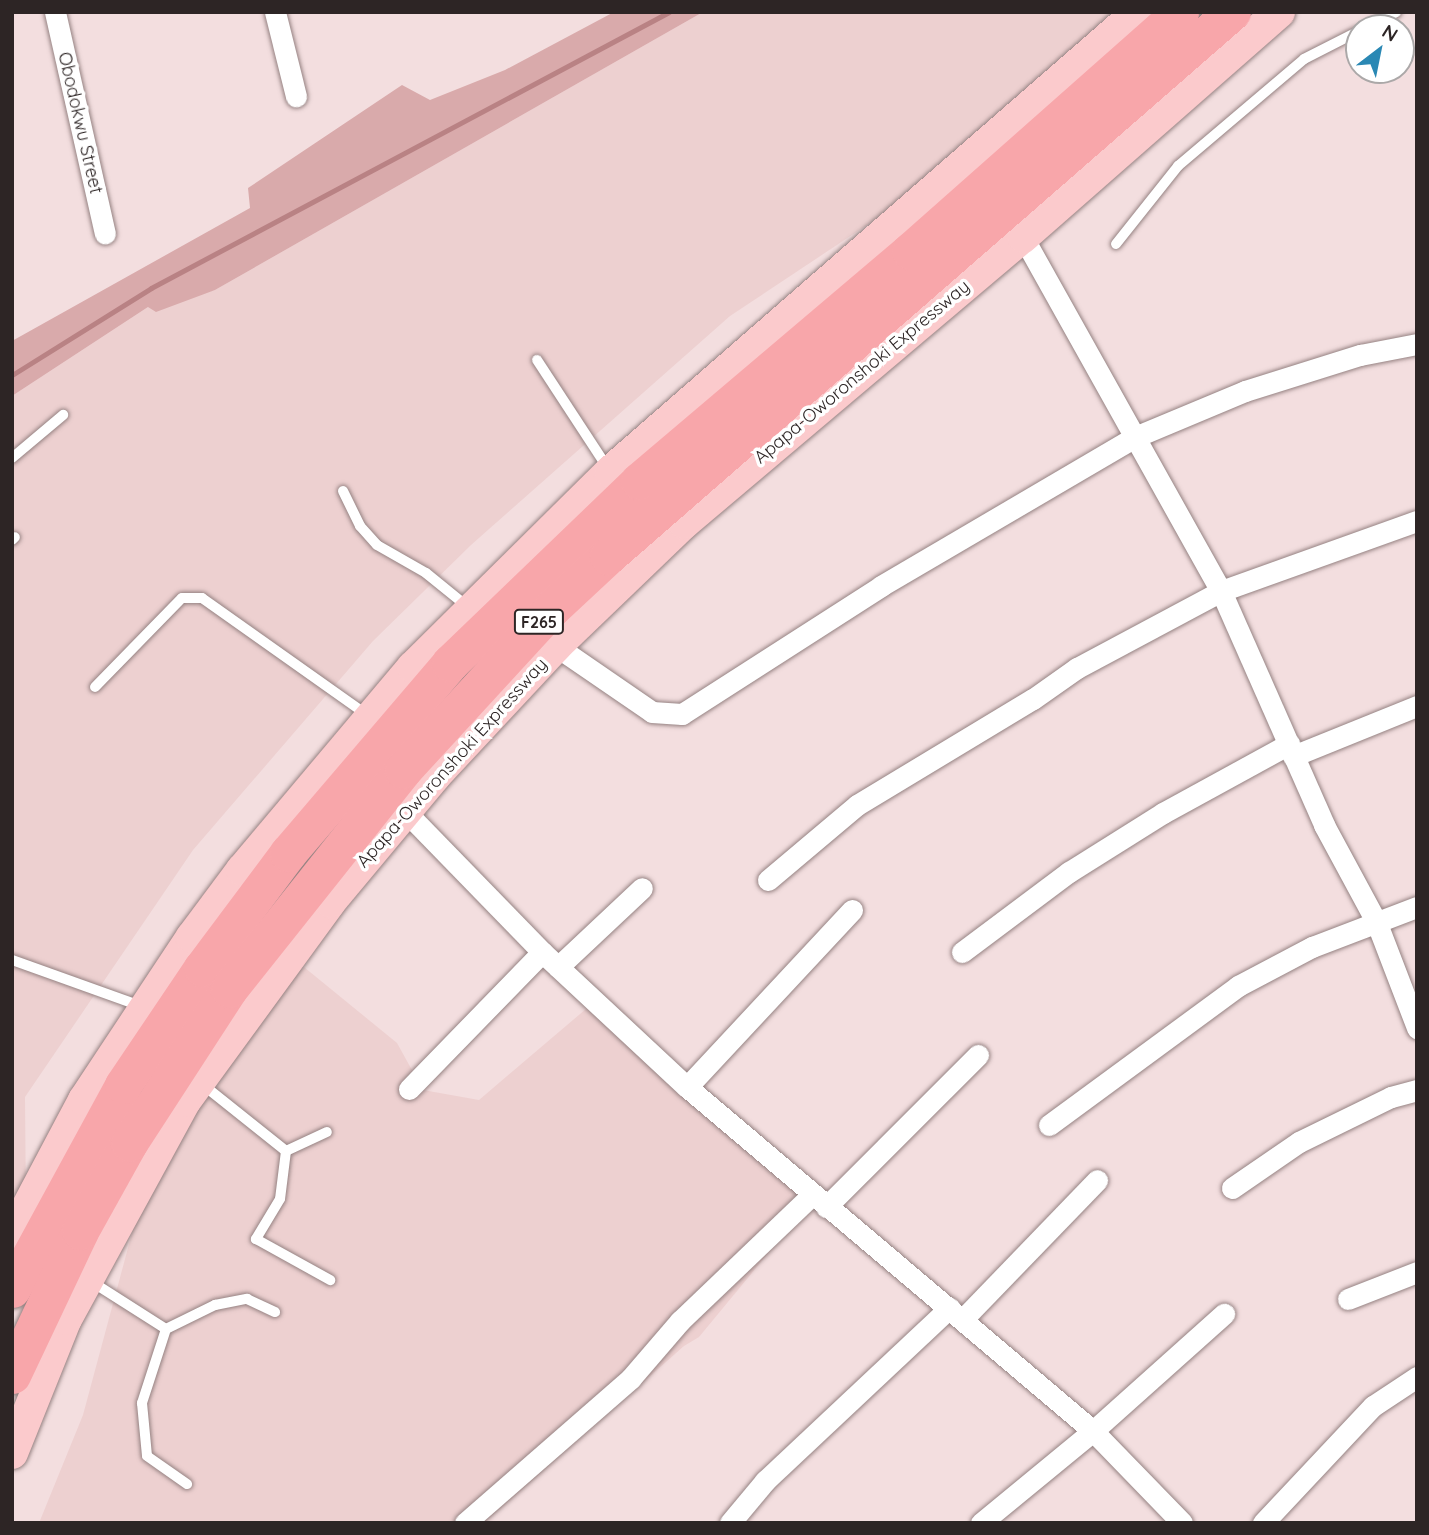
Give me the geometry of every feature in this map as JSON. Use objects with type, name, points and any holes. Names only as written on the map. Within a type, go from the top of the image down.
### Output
[{"type":"highway","name":"F265","points":[[12,1289],[123,1085],[202,968],[288,853],[450,663],[639,481],[910,251],[1180,12]]},
{"type":"highway","name":"Apapa-Oworonshoki Expressway","points":[[12,1375],[51,1289],[123,1154],[229,989],[403,770],[551,609],[608,555],[1233,12]]},
{"type":"main road","points":[[12,1236],[84,1100],[145,1008],[242,870],[369,716],[469,608],[610,472],[1138,12]]},
{"type":"main road","name":"Apapa-Oworonshoki Expressway","points":[[12,1453],[87,1279],[185,1101],[262,990],[405,811],[556,646],[684,523],[1023,237],[1279,12]]},
{"type":"street","name":"Obodokwu Street","points":[[55,12],[105,233]]},
{"type":"street","points":[[275,12],[296,96]]},
{"type":"street","points":[[1023,237],[1221,591],[1291,750],[1376,921],[1417,1028]]},
{"type":"street","points":[[556,646],[652,712],[682,714],[881,586],[1135,437],[1245,391],[1360,355],[1417,344]]},
{"type":"street","points":[[768,880],[857,805],[1033,699],[1077,668],[1221,591],[1417,521]]},
{"type":"street","points":[[962,952],[1069,872],[1291,750],[1417,706]]},
{"type":"street","points":[[405,811],[542,952],[687,1087],[819,1202],[956,1313],[1093,1431],[1182,1523]]},
{"type":"street","points":[[558,967],[642,888]]},
{"type":"street","points":[[1049,1125],[1238,986],[1292,956],[1417,907]]},
{"type":"street","points":[[687,1087],[852,910]]},
{"type":"street","points":[[410,1089],[542,952]]},
{"type":"street","points":[[465,1523],[631,1378],[680,1321],[819,1202],[978,1055]]},
{"type":"street","points":[[1232,1188],[1298,1142],[1391,1097],[1417,1090]]},
{"type":"street","points":[[730,1523],[765,1481],[956,1313],[1097,1180]]},
{"type":"street","points":[[1348,1299],[1417,1272]]},
{"type":"street","points":[[981,1523],[1093,1431],[1224,1314]]},
{"type":"street","points":[[1263,1523],[1373,1406],[1417,1377]]},
{"type":"lane","points":[[1116,244],[1178,166],[1304,59],[1345,38]]},
{"type":"lane","points":[[537,360],[610,472]]},
{"type":"lane","points":[[12,458],[63,415]]},
{"type":"lane","points":[[343,491],[360,526],[377,545],[426,573],[469,608]]},
{"type":"lane","points":[[94,687],[182,598],[202,598],[369,716]]},
{"type":"lane","points":[[12,960],[145,1008]]},
{"type":"lane","points":[[200,1082],[286,1151]]},
{"type":"lane","points":[[286,1151],[327,1132]]},
{"type":"lane","points":[[286,1151],[280,1199],[257,1239],[330,1280]]},
{"type":"lane","points":[[87,1279],[166,1329]]},
{"type":"lane","points":[[187,1483],[147,1456],[142,1403],[166,1329],[215,1305],[247,1299],[275,1312]]},
{"type":"shaded area","points":[[614,12],[703,12],[215,290],[156,312],[148,307],[12,396],[12,341],[250,208],[248,188],[402,85],[430,100],[505,70]]},
{"type":"shaded area","points":[[703,12],[1149,12],[1007,132],[730,316],[471,545],[373,641],[193,850],[25,1097],[26,1211],[12,1219],[12,396],[148,307],[215,290]]},
{"type":"shaded area","points":[[299,963],[397,1043],[423,1090],[479,1100],[600,997],[818,1193],[699,1337],[684,1346],[484,1523],[39,1523],[83,1415],[146,1181]]},
{"type":"waterway","points":[[12,375],[151,288],[669,12]]}]
